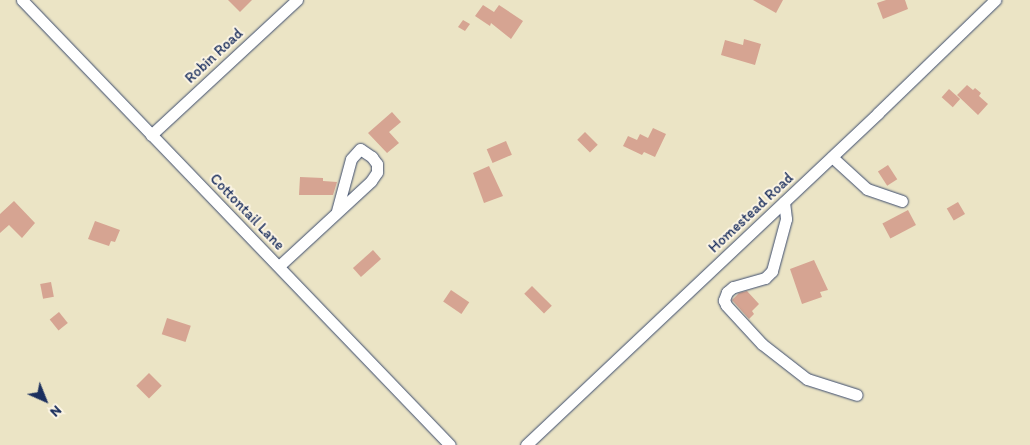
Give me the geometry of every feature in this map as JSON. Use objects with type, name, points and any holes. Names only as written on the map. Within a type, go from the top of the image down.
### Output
[{"type":"street","name":"Cottontail Lane","points":[[22,0],[450,445]]},
{"type":"street","name":"Robin Road","points":[[151,134],[297,0]]},
{"type":"street","name":"Homestead Road","points":[[526,445],[995,0]]},
{"type":"street","points":[[279,266],[371,181],[377,172],[377,164],[372,157],[360,149],[355,152],[351,160],[337,211]]},
{"type":"street","points":[[832,156],[866,189],[902,201]]},
{"type":"street","points":[[784,202],[786,218],[772,271],[765,278],[733,287],[727,292],[724,300],[726,306],[762,344],[806,379],[857,395]]},
{"type":"building","points":[[228,0],[252,0],[240,12]]},
{"type":"building","points":[[753,0],[783,0],[776,13]]},
{"type":"building","points":[[886,0],[905,0],[908,9],[883,19],[877,3]]},
{"type":"building","points":[[483,5],[494,12],[499,5],[523,21],[511,39],[491,23],[490,26],[475,16]]},
{"type":"building","points":[[463,20],[470,24],[465,31],[458,27]]},
{"type":"building","points":[[744,39],[761,44],[755,65],[721,55],[725,40],[743,45]]},
{"type":"building","points":[[967,85],[981,93],[979,96],[988,104],[978,115],[957,95]]},
{"type":"building","points":[[949,89],[960,99],[953,107],[942,97]]},
{"type":"building","points":[[392,112],[401,122],[389,132],[399,143],[387,153],[368,133]]},
{"type":"building","points":[[653,128],[666,134],[655,157],[644,152],[642,155],[623,146],[628,136],[637,140],[640,134],[648,138]]},
{"type":"building","points":[[585,132],[598,145],[590,153],[577,140]]},
{"type":"building","points":[[506,141],[512,155],[493,163],[487,149]]},
{"type":"building","points":[[888,165],[897,179],[887,186],[878,172]]},
{"type":"building","points":[[489,166],[503,196],[484,203],[473,173]]},
{"type":"building","points":[[300,177],[323,178],[323,181],[337,182],[333,195],[299,195]]},
{"type":"building","points":[[14,201],[35,223],[22,238],[9,225],[0,233],[0,214]]},
{"type":"building","points":[[958,202],[965,214],[954,221],[947,208]]},
{"type":"building","points":[[908,210],[916,225],[890,239],[882,224]]},
{"type":"building","points":[[95,221],[120,230],[115,242],[111,241],[109,246],[88,239]]},
{"type":"building","points":[[373,250],[381,259],[361,277],[353,268]]},
{"type":"building","points":[[814,260],[828,290],[820,292],[822,297],[802,304],[790,269]]},
{"type":"building","points":[[51,282],[54,297],[43,299],[40,284]]},
{"type":"building","points":[[532,286],[552,306],[544,314],[524,294]]},
{"type":"building","points":[[451,290],[469,302],[461,314],[443,302]]},
{"type":"building","points":[[747,291],[759,304],[752,311],[754,314],[749,319],[732,300],[739,293]]},
{"type":"building","points":[[59,312],[68,323],[58,330],[50,320]]},
{"type":"building","points":[[167,318],[191,326],[186,342],[162,334]]},
{"type":"building","points":[[149,373],[162,386],[149,398],[136,386]]}]
